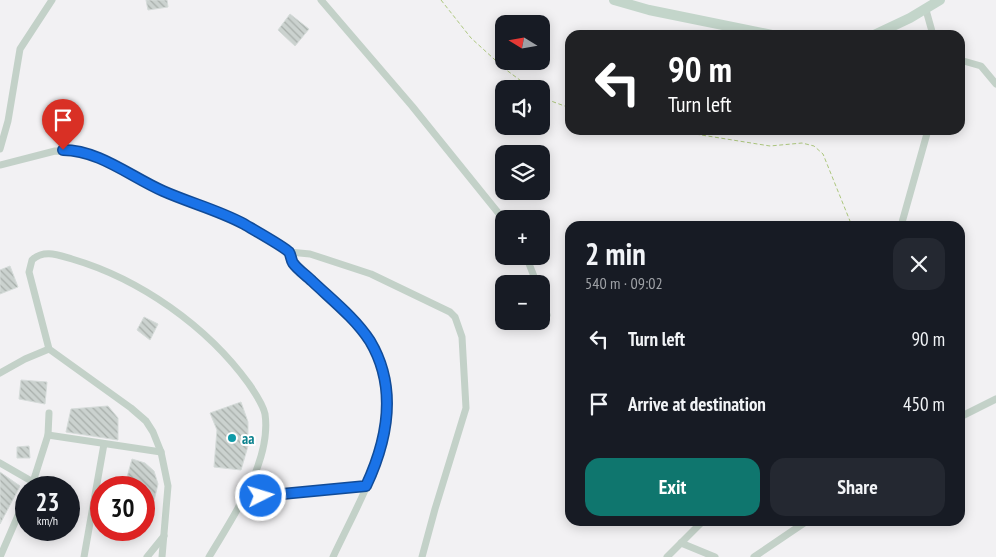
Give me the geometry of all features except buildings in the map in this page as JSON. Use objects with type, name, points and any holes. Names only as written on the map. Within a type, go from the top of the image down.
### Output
[{"type":"main road","points":[[614,0],[649,10],[747,30]]},
{"type":"main road","points":[[884,30],[926,10],[939,0]]},
{"type":"street","points":[[0,149],[8,120],[20,49],[52,0]]},
{"type":"street","points":[[320,0],[412,106],[496,210]]},
{"type":"street","points":[[926,10],[932,30]]},
{"type":"street","points":[[965,61],[980,65],[996,84]]},
{"type":"street","points":[[903,221],[927,135]]},
{"type":"street","points":[[0,165],[55,151],[87,152],[155,188],[232,218],[289,252],[310,254],[371,274],[450,312],[459,325],[463,349],[466,408],[434,509],[422,557]]},
{"type":"street","points":[[289,252],[292,261],[300,270],[344,310],[369,340],[383,372],[386,387],[388,420],[376,466],[333,557]]},
{"type":"street","points":[[162,557],[168,486],[161,452],[146,421],[116,396],[50,349],[29,272],[32,260],[42,254],[56,255],[95,267],[165,303],[194,326],[228,359],[254,391],[264,413],[264,438],[260,457],[243,498],[209,557]]},
{"type":"street","points":[[0,373],[25,359],[50,349]]},
{"type":"street","points":[[965,414],[996,399]]},
{"type":"street","points":[[35,476],[48,435],[49,414]]},
{"type":"street","points":[[48,435],[161,452]]},
{"type":"street","points":[[84,557],[104,444]]},
{"type":"street","points":[[0,463],[19,476]]},
{"type":"street","points":[[243,498],[366,486]]},
{"type":"street","points":[[0,557],[15,522]]},
{"type":"street","points":[[667,557],[698,526]]},
{"type":"street","points":[[754,557],[800,526]]},
{"type":"street","points":[[147,557],[164,536]]},
{"type":"street","points":[[681,543],[715,557]]},
{"type":"path","points":[[441,0],[471,38],[520,80]]},
{"type":"path","points":[[550,101],[565,106]]},
{"type":"path","points":[[701,135],[770,146],[802,143],[814,146],[823,154],[850,221]]},
{"type":"place","name":"aa","points":[[232,438]]},
{"type":"route","points":[[63,150],[87,152],[155,188],[232,218],[289,252],[292,261],[300,270],[344,310],[369,340],[378,356],[383,372],[388,420],[376,466],[366,486],[261,496]]}]
